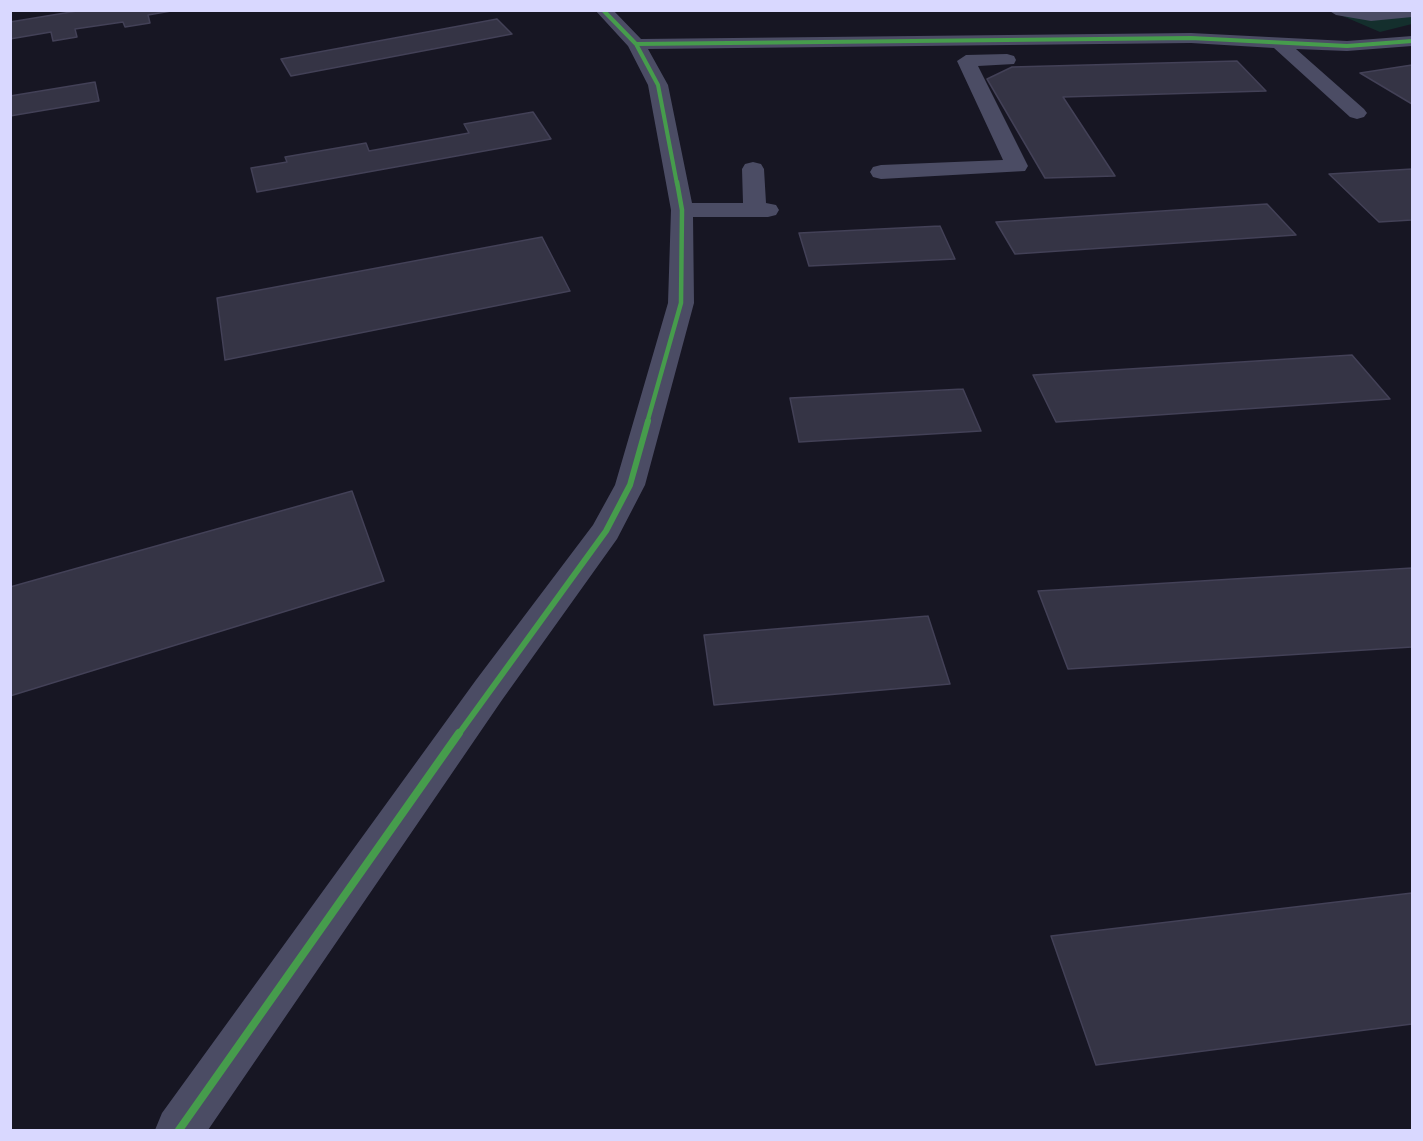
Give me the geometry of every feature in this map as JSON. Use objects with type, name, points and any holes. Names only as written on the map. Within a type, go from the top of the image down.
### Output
[{"type":"street","points":[[179,1131],[489,690],[606,531],[630,485],[681,303],[682,210],[658,85],[636,44],[603,10]]},
{"type":"street","points":[[1336,10],[1371,16],[1413,12]]},
{"type":"street","points":[[636,44],[1191,38],[1347,46],[1413,42]]},
{"type":"street","points":[[881,172],[1017,166],[966,61],[1045,58],[1031,40]]},
{"type":"street","points":[[1278,42],[1357,113]]},
{"type":"street","points":[[682,210],[762,210],[753,169]]},
{"type":"green space","points":[[1331,11],[1412,11],[1412,24],[1380,32]]},
{"type":"building","points":[[83,10],[177,10],[148,15],[150,23],[125,27],[123,22],[75,29],[77,37],[53,41],[51,32],[10,39],[10,22]]},
{"type":"building","points":[[497,19],[512,34],[291,76],[281,59]]},
{"type":"building","points":[[1237,61],[1266,91],[1063,97],[1115,176],[1045,178],[987,79],[1012,67]]},
{"type":"building","points":[[1412,65],[1412,104],[1360,73]]},
{"type":"building","points":[[95,82],[99,101],[10,116],[10,96]]},
{"type":"building","points":[[533,112],[551,139],[257,192],[251,168],[287,162],[285,157],[366,143],[369,151],[469,133],[464,124]]},
{"type":"building","points":[[1412,169],[1412,220],[1379,222],[1329,174]]},
{"type":"building","points":[[1267,204],[1296,235],[1015,254],[996,222]]},
{"type":"building","points":[[940,226],[955,259],[809,266],[799,233]]},
{"type":"building","points":[[542,237],[570,291],[225,360],[217,298]]},
{"type":"building","points":[[1352,355],[1390,399],[1056,422],[1033,375]]},
{"type":"building","points":[[963,389],[981,431],[799,442],[790,398]]},
{"type":"building","points":[[352,491],[384,581],[10,696],[10,587]]},
{"type":"building","points":[[1412,568],[1412,647],[1068,669],[1038,591]]},
{"type":"building","points":[[928,616],[950,684],[714,705],[704,635]]},
{"type":"building","points":[[1412,893],[1412,1024],[1096,1065],[1051,936]]},
{"type":"cycle path","points":[[179,1130],[489,690],[606,531],[630,485],[681,303],[682,210],[658,85],[636,44],[603,10]]},
{"type":"cycle path","points":[[636,44],[1191,38],[1347,46],[1412,41]]}]
